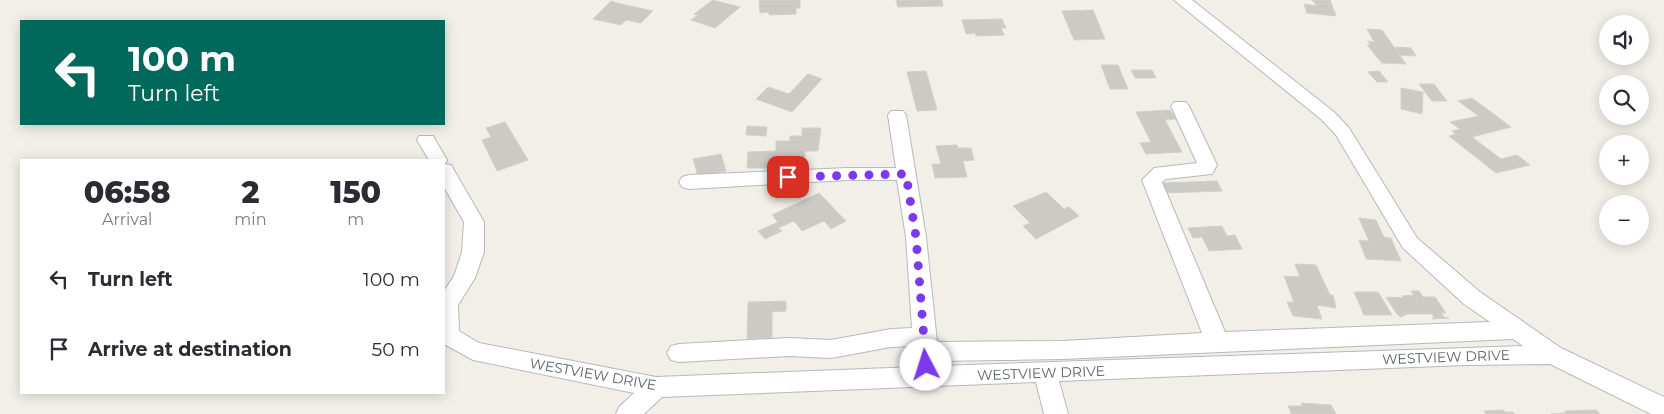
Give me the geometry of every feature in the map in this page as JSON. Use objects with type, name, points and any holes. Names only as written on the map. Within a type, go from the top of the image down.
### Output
[{"type":"street","points":[[1182,0],[1328,116],[1343,132],[1410,243],[1472,298],[1553,355],[1664,409]]},
{"type":"street","points":[[1180,106],[1207,165],[1205,169],[1161,173],[1152,180],[1217,341]]},
{"type":"street","points":[[897,116],[916,237],[928,377]]},
{"type":"street","points":[[426,140],[437,159]]},
{"type":"street","name":"WESTVIEW DRIVE","points":[[445,172],[474,222],[473,252],[464,278],[447,304],[448,335],[473,351],[656,387],[1465,356],[1553,355]]},
{"type":"street","points":[[689,182],[848,174],[906,174]]},
{"type":"street","points":[[679,353],[831,348],[891,338],[925,344],[1063,350],[1217,341],[1518,330]]},
{"type":"street","points":[[1045,372],[1056,414]]},
{"type":"street","points":[[628,414],[656,387]]},
{"type":"building","points":[[713,0],[740,7],[715,28],[691,20],[698,15],[694,14]]},
{"type":"building","points":[[759,0],[800,0],[800,8],[796,8],[796,14],[769,15],[769,12],[760,13]]},
{"type":"building","points":[[896,0],[942,0],[943,6],[898,7]]},
{"type":"building","points":[[1312,0],[1330,0],[1336,16],[1307,13],[1304,4],[1317,6]]},
{"type":"building","points":[[611,1],[653,11],[641,23],[626,20],[621,25],[593,19]]},
{"type":"building","points":[[1093,10],[1105,39],[1074,40],[1062,11]]},
{"type":"building","points":[[1002,19],[1006,28],[1001,28],[1004,35],[976,36],[975,33],[966,34],[962,20]]},
{"type":"building","points":[[1367,29],[1382,30],[1406,64],[1382,63],[1367,45],[1370,45],[1368,41],[1374,42]]},
{"type":"building","points":[[1395,47],[1411,48],[1416,56],[1400,55]]},
{"type":"building","points":[[1101,65],[1118,65],[1128,89],[1110,89]]},
{"type":"building","points":[[1131,70],[1152,70],[1156,78],[1135,78]]},
{"type":"building","points":[[926,71],[937,110],[917,111],[907,72]]},
{"type":"building","points":[[1379,71],[1388,82],[1377,82],[1368,72]]},
{"type":"building","points":[[808,74],[822,79],[792,112],[756,99],[768,87],[789,94]]},
{"type":"building","points":[[1419,84],[1434,84],[1447,101],[1432,101]]},
{"type":"building","points":[[1401,88],[1423,92],[1422,114],[1401,109]]},
{"type":"building","points":[[1472,98],[1511,127],[1472,137],[1501,159],[1517,155],[1530,165],[1496,173],[1449,136],[1456,134],[1452,131],[1460,129],[1450,122],[1479,116],[1458,101]]},
{"type":"building","points":[[1170,110],[1176,119],[1165,120],[1182,152],[1146,154],[1140,143],[1151,142],[1136,112]]},
{"type":"building","points":[[505,122],[528,160],[497,171],[482,140],[491,137],[486,128]]},
{"type":"building","points":[[747,126],[767,127],[766,136],[746,135]]},
{"type":"building","points":[[802,128],[821,128],[818,151],[805,151],[805,157],[790,157],[790,163],[769,163],[769,168],[747,168],[748,152],[776,151],[776,141],[790,141],[790,136],[802,136]]},
{"type":"building","points":[[957,145],[958,148],[971,148],[974,160],[963,161],[967,177],[935,178],[932,164],[941,164],[936,146]]},
{"type":"building","points":[[721,154],[726,171],[698,176],[693,159]]},
{"type":"building","points":[[1217,181],[1222,191],[1165,193],[1160,183]]},
{"type":"building","points":[[1046,192],[1064,209],[1069,207],[1079,216],[1036,239],[1023,226],[1030,223],[1013,206]]},
{"type":"building","points":[[819,193],[846,221],[831,229],[824,221],[802,231],[794,221],[778,228],[782,231],[765,239],[758,231],[778,222],[772,215]]},
{"type":"building","points":[[1359,218],[1376,220],[1384,237],[1391,238],[1401,261],[1366,259],[1359,240],[1369,241]]},
{"type":"building","points":[[1222,226],[1227,236],[1235,235],[1242,249],[1209,251],[1202,237],[1193,238],[1188,228]]},
{"type":"building","points":[[1295,264],[1316,265],[1330,295],[1333,295],[1336,308],[1317,305],[1322,319],[1293,316],[1287,302],[1294,302],[1284,276],[1300,277]]},
{"type":"building","points":[[1411,291],[1419,291],[1423,297],[1435,297],[1446,313],[1441,313],[1444,317],[1449,318],[1432,319],[1434,318],[1432,314],[1407,314],[1401,317],[1386,297],[1403,298],[1402,296],[1414,295]]},
{"type":"building","points":[[1354,292],[1378,292],[1392,315],[1364,315]]},
{"type":"building","points":[[786,301],[786,311],[772,312],[772,338],[747,339],[748,302]]},
{"type":"building","points":[[1301,403],[1331,405],[1336,414],[1292,414],[1288,406],[1302,406]]},
{"type":"building","points":[[1503,410],[1505,412],[1513,412],[1514,414],[1486,414],[1484,411]]},
{"type":"building","points":[[1596,410],[1600,414],[1551,414],[1566,413],[1565,411]]},
{"type":"route","points":[[788,177],[906,174],[916,237],[926,365]]}]
